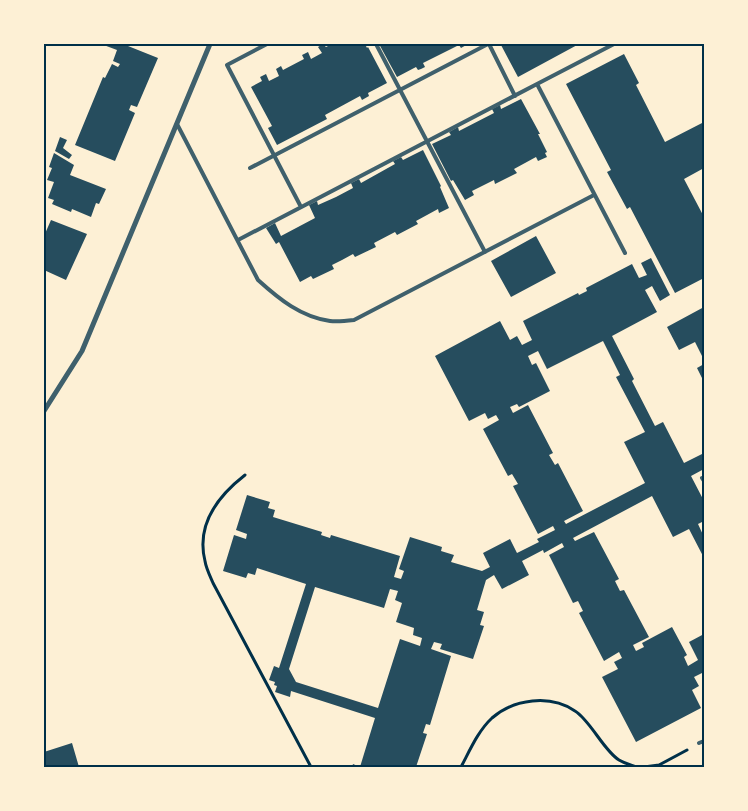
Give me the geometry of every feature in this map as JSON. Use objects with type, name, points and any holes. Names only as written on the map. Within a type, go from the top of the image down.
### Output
[{"type":"street","points":[[44,411],[82,351],[210,44]]},
{"type":"lane","points":[[267,44],[227,64],[301,207]]},
{"type":"lane","points":[[376,44],[485,252]]},
{"type":"lane","points":[[250,168],[488,44],[515,96]]},
{"type":"lane","points":[[238,240],[614,44]]},
{"type":"lane","points":[[537,84],[625,253]]},
{"type":"lane","points":[[177,124],[258,280],[278,297],[304,314],[331,322],[354,320],[594,195]]},
{"type":"lane","points":[[699,744],[704,741]]},
{"type":"path","points":[[245,475],[228,489],[213,509],[205,525],[203,544],[205,562],[213,583],[311,767]]},
{"type":"path","points":[[462,767],[477,737],[492,719],[508,708],[529,701],[553,702],[576,711],[618,760],[636,767]]},
{"type":"path","points":[[644,767],[658,766],[699,744]]},
{"type":"building","points":[[101,44],[123,44],[158,58],[137,107],[131,105],[129,110],[135,113],[115,161],[75,145],[103,77],[105,78],[112,64],[118,67],[120,64],[113,61],[117,50]]},
{"type":"building","points":[[323,44],[326,47],[332,44],[365,44],[387,83],[368,93],[369,96],[362,100],[360,96],[325,115],[327,119],[277,145],[268,128],[272,126],[251,87],[262,81],[260,77],[266,74],[269,81],[279,76],[276,69],[281,66],[283,70],[304,59],[302,55],[308,52],[311,59],[322,53],[318,47]]},
{"type":"building","points":[[379,44],[468,44],[461,48],[459,45],[423,63],[425,67],[418,70],[416,67],[397,77]]},
{"type":"building","points":[[579,44],[518,77],[501,45]]},
{"type":"building","points":[[624,54],[639,83],[636,85],[665,142],[704,122],[704,168],[684,179],[704,217],[704,278],[675,293],[630,207],[627,209],[607,172],[611,170],[566,84]]},
{"type":"building","points":[[521,99],[540,134],[538,134],[547,152],[545,153],[547,157],[538,161],[536,157],[514,169],[517,173],[495,184],[494,180],[472,191],[474,195],[465,200],[453,180],[451,181],[432,144],[451,135],[449,132],[458,127],[459,131],[494,113],[492,109],[500,105],[501,109]]},
{"type":"building","points":[[60,137],[67,140],[63,148],[72,155],[69,159],[55,151]]},
{"type":"building","points":[[423,150],[441,186],[449,208],[439,213],[438,209],[416,221],[418,224],[397,235],[395,232],[374,243],[376,247],[355,257],[353,254],[332,265],[334,269],[313,279],[311,276],[300,282],[279,242],[276,244],[266,228],[275,223],[281,236],[315,218],[309,205],[317,201],[318,205],[336,197],[353,188],[351,183],[359,179],[361,183],[395,164],[393,161],[401,157],[403,160]]},
{"type":"building","points":[[54,153],[74,165],[70,175],[106,189],[99,204],[96,203],[91,217],[72,209],[71,212],[52,204],[54,200],[48,198],[54,182],[47,180],[52,168],[49,167]]},
{"type":"building","points":[[51,220],[87,234],[66,280],[44,270],[44,236]]},
{"type":"building","points":[[536,236],[556,273],[511,297],[491,261]]},
{"type":"building","points":[[651,258],[670,295],[660,301],[652,286],[645,290],[657,312],[612,336],[655,426],[663,422],[684,463],[704,453],[704,469],[691,476],[704,501],[704,521],[698,524],[704,537],[704,558],[689,529],[673,537],[652,496],[573,538],[575,541],[594,532],[619,579],[615,581],[620,591],[624,590],[649,637],[633,645],[636,651],[644,647],[642,643],[672,627],[687,655],[684,657],[688,666],[698,660],[689,642],[704,634],[704,672],[694,677],[699,686],[692,690],[701,708],[636,742],[602,677],[618,669],[614,662],[622,658],[619,652],[604,661],[579,613],[583,611],[578,601],[573,603],[549,555],[564,547],[562,543],[544,553],[543,550],[522,561],[529,575],[502,589],[494,575],[486,580],[477,610],[484,612],[480,625],[484,626],[473,659],[440,649],[442,644],[434,642],[431,649],[451,656],[430,725],[426,724],[423,733],[427,734],[416,767],[360,767],[375,718],[291,691],[290,697],[275,692],[277,686],[274,685],[275,682],[269,680],[274,666],[279,668],[306,584],[257,568],[255,575],[248,573],[246,578],[223,571],[234,535],[246,539],[247,534],[236,530],[247,495],[270,502],[268,508],[275,510],[273,517],[322,532],[321,535],[330,538],[331,535],[400,556],[394,577],[401,579],[404,571],[399,569],[410,537],[442,547],[441,551],[454,555],[451,562],[482,571],[490,567],[483,553],[510,539],[517,553],[539,542],[537,539],[555,530],[553,526],[538,534],[513,486],[518,484],[512,474],[508,476],[483,429],[499,420],[496,415],[488,419],[485,413],[469,421],[435,356],[500,321],[510,340],[517,336],[522,345],[532,340],[523,321],[578,293],[579,295],[587,291],[586,288],[632,264],[639,278],[647,275],[641,263]],"holes":[[[603,341],[620,375],[616,377],[645,432],[624,442],[645,483],[566,524],[564,521],[583,511],[558,463],[555,465],[549,455],[553,453],[528,405],[513,413],[510,407],[517,404],[519,407],[550,391],[536,363],[532,365],[528,356],[538,351],[547,369]],[[315,587],[384,608],[390,589],[398,591],[395,600],[402,603],[396,622],[414,628],[413,635],[422,638],[420,646],[400,639],[378,708],[296,682],[289,669]]]},
{"type":"building","points":[[704,307],[704,360],[695,342],[679,350],[667,327]]},
{"type":"building","points":[[704,364],[704,382],[697,368]]},
{"type":"building","points":[[72,743],[79,767],[44,767],[44,752]]}]
